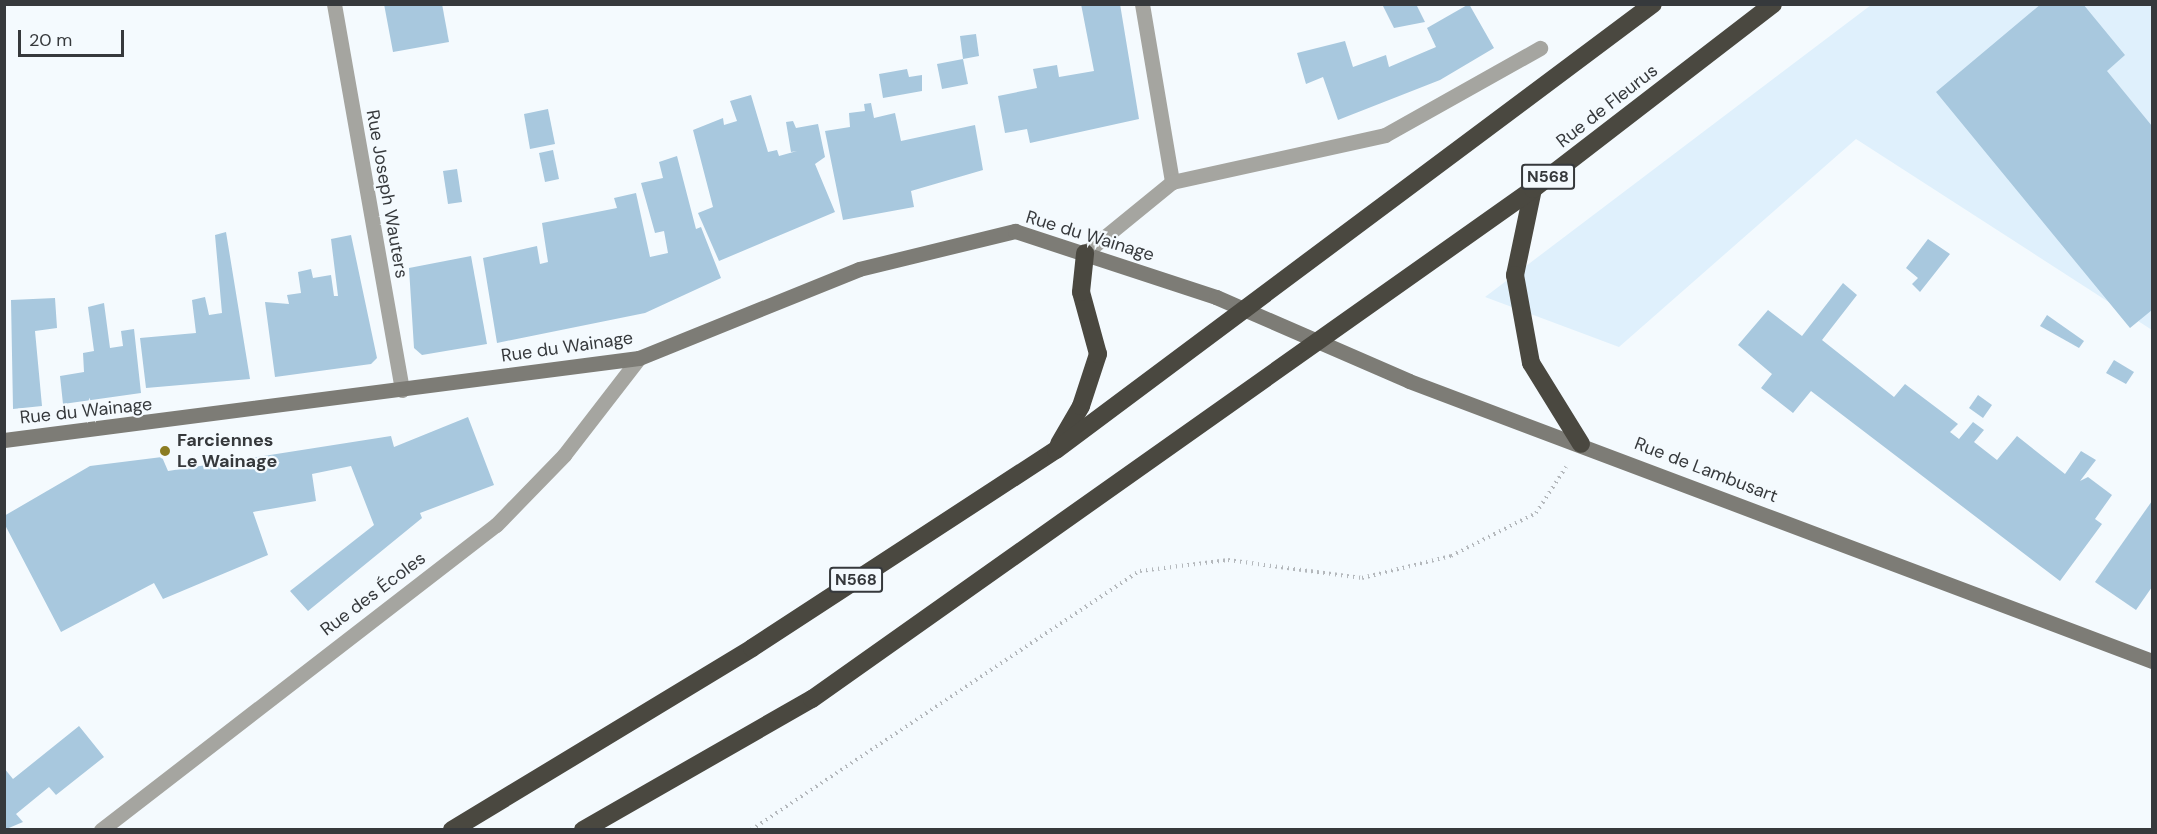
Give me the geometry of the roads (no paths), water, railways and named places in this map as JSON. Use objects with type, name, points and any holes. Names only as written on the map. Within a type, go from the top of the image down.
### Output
[{"type":"highway","name":"N568","points":[[452,830],[752,648],[1056,450],[1248,311],[1653,4]]},
{"type":"highway","name":"Rue de Fleurus","points":[[1318,343],[1533,189],[1773,4]]},
{"type":"highway","points":[[1533,189],[1515,275],[1531,363],[1581,444]]},
{"type":"highway","points":[[1056,450],[1081,406],[1098,354],[1081,292],[1085,253]]},
{"type":"highway","name":"N568","points":[[584,830],[812,699],[1318,343]]},
{"type":"street","name":"Rue Joseph Wauters","points":[[334,4],[402,390]]},
{"type":"street","points":[[1142,4],[1172,182]]},
{"type":"street","points":[[1085,253],[1172,182],[1385,135],[1540,48]]},
{"type":"street","name":"Rue du Wainage","points":[[4,440],[639,358],[859,269],[1015,231],[1085,253],[1248,311]]},
{"type":"street","name":"Rue de Lambusart","points":[[1248,311],[1318,343],[2152,661]]},
{"type":"street","name":"Rue des Écoles","points":[[101,830],[496,525],[564,455],[639,358]]},
{"type":"place","name":"Farciennes Le Wainage","points":[[165,451]]}]
